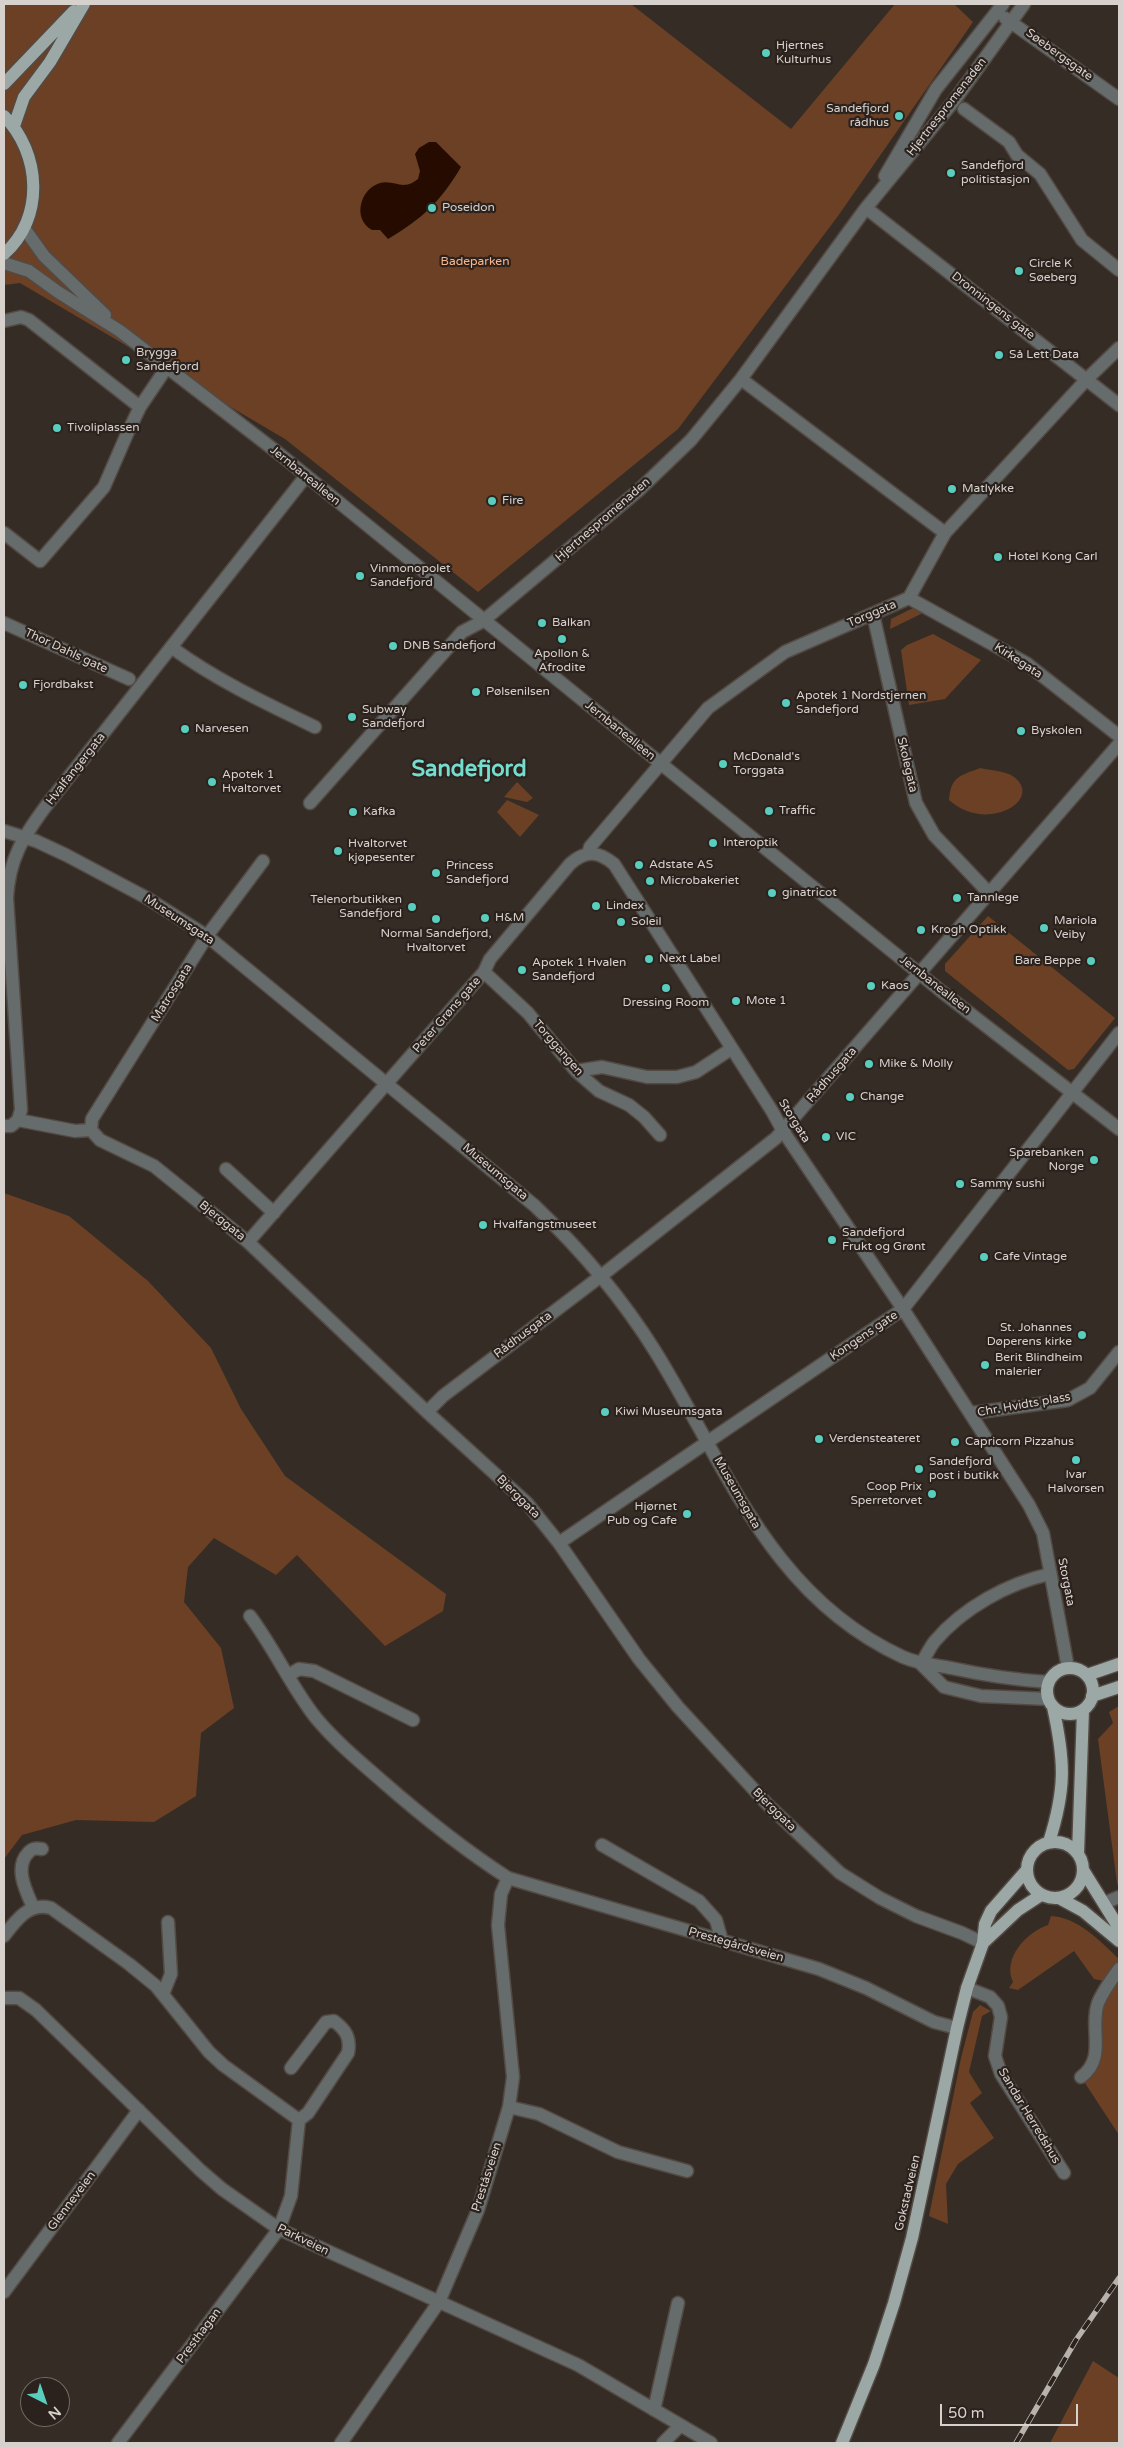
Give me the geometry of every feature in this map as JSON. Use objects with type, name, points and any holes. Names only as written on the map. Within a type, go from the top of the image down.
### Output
[{"type":"main road","points":[[4,84],[83,4]]},
{"type":"main road","points":[[14,126],[24,97],[50,62],[83,4]]},
{"type":"main road","points":[[4,116],[14,126],[24,142],[31,161],[34,180],[33,199],[24,228],[4,254]]},
{"type":"main road","points":[[1087,1676],[1119,1664]]},
{"type":"main road","points":[[1078,1854],[1065,1843],[1048,1842],[1058,1813],[1063,1780],[1060,1740],[1050,1703],[1048,1682],[1056,1672],[1068,1668],[1075,1668],[1087,1676],[1093,1689],[1092,1696],[1083,1710],[1078,1854],[1083,1870],[1119,1928]]},
{"type":"main road","points":[[1092,1696],[1119,1686]]},
{"type":"main road","points":[[1050,1703],[1064,1714],[1083,1710]]},
{"type":"main road","name":"Gokstadveien","points":[[842,2443],[874,2364],[894,2303],[914,2229],[957,2028],[967,1988],[983,1943],[985,1924],[991,1912],[1026,1871],[1032,1853],[1039,1846],[1048,1842]]},
{"type":"main road","points":[[1059,1898],[1074,1892],[1079,1885],[1083,1870]]},
{"type":"main road","points":[[1026,1871],[1028,1881],[1041,1895],[1059,1898],[1083,1911],[1119,1941]]},
{"type":"main road","name":"Gokstadveien","points":[[983,1943],[1018,1910],[1041,1895]]},
{"type":"street","name":"Hjertnespromenaden","points":[[310,803],[462,632],[484,621],[639,490],[692,440],[742,379],[866,208],[954,101],[1024,4]]},
{"type":"street","name":"Hjertnespromenaden","points":[[866,208],[936,89],[1000,8]]},
{"type":"street","name":"Søebergsgate","points":[[1000,8],[1011,22],[1119,100]]},
{"type":"street","points":[[964,109],[1010,142],[1017,155],[1040,174],[1082,240],[1119,270]]},
{"type":"street","name":"Dronningens gate","points":[[866,208],[1119,405]]},
{"type":"street","name":"Jernbanealleen","points":[[24,228],[44,256],[120,331]]},
{"type":"street","name":"Jernbanealleen","points":[[4,263],[29,271],[58,292],[120,331],[167,367],[306,476],[920,974],[1119,1129]]},
{"type":"street","points":[[4,321],[21,317],[29,320],[140,408]]},
{"type":"street","name":"Torggata","points":[[660,764],[708,708],[785,652],[909,598],[945,533],[1087,379],[1119,348]]},
{"type":"street","points":[[5,534],[40,562],[104,487],[126,434],[140,408],[167,367]]},
{"type":"street","points":[[742,379],[945,533]]},
{"type":"street","name":"Hvalfangergata","points":[[18,1120],[21,1110],[7,898],[8,876],[16,854],[24,837],[306,476]]},
{"type":"street","name":"Kirkegata","points":[[909,598],[1026,663],[1119,736]]},
{"type":"street","name":"Skolegata","points":[[873,614],[916,803],[934,835],[989,893]]},
{"type":"street","name":"Thor Dahls gate","points":[[4,623],[129,680]]},
{"type":"street","points":[[172,646],[199,667],[243,693],[315,728]]},
{"type":"street","name":"Rådhusgata","points":[[427,1412],[443,1396],[601,1276],[783,1131],[1119,744]]},
{"type":"street","name":"Peter Grøns gate","points":[[248,1242],[484,972],[490,959],[570,864],[588,854],[590,847],[660,764]]},
{"type":"street","name":"Museumsgata","points":[[4,830],[58,851],[147,898],[207,936],[388,1083],[535,1206],[601,1276],[654,1350],[756,1527],[777,1556],[802,1584],[844,1623],[883,1646],[921,1664],[983,1676],[1048,1682]]},
{"type":"street","name":"Storgata","points":[[588,854],[600,854],[614,864],[783,1131],[972,1413]]},
{"type":"street","name":"Matrosgata","points":[[91,1130],[92,1119],[207,936],[263,861]]},
{"type":"street","name":"Torggangen","points":[[484,972],[528,1013],[576,1071],[599,1091],[629,1105],[644,1117],[660,1135]]},
{"type":"street","name":"Kongens gate","points":[[559,1543],[903,1308],[1119,1033]]},
{"type":"street","points":[[576,1071],[602,1067],[647,1077],[677,1077],[696,1072],[731,1049]]},
{"type":"street","points":[[4,1126],[11,1126],[18,1120],[74,1131],[91,1130]]},
{"type":"street","name":"Bjerggata","points":[[91,1130],[100,1140],[154,1166],[248,1242],[427,1412],[528,1503],[559,1543],[639,1660],[678,1707],[768,1806],[840,1873],[880,1898],[916,1916],[983,1943]]},
{"type":"street","points":[[226,1169],[274,1213]]},
{"type":"street","name":"Chr. Hvidts plass","points":[[1029,1505],[972,1413],[1068,1400],[1090,1388],[1119,1352]]},
{"type":"street","name":"Storgata","points":[[1029,1505],[1043,1533],[1068,1668]]},
{"type":"street","points":[[921,1664],[934,1642],[958,1620],[986,1600],[1030,1578],[1050,1574]]},
{"type":"street","name":"Prestegårdsveien","points":[[250,1616],[316,1718],[353,1756],[468,1853],[508,1878],[819,1969],[866,1988],[934,2022],[957,2028]]},
{"type":"street","name":"Museumsgata","points":[[921,1664],[944,1687],[981,1696],[1050,1703]]},
{"type":"street","points":[[289,1675],[299,1669],[314,1671],[413,1720]]},
{"type":"street","points":[[602,1845],[699,1901],[716,1920],[722,1941]]},
{"type":"street","points":[[33,1907],[22,1881],[22,1866],[30,1851],[36,1848],[42,1849]]},
{"type":"street","name":"Preståsveien","points":[[341,2443],[439,2302],[478,2210],[509,2107],[514,2077],[498,1925],[501,1894],[508,1878]]},
{"type":"street","points":[[1104,1903],[1119,1897]]},
{"type":"street","points":[[4,1936],[14,1923],[33,1907],[41,1905],[58,1913],[130,1964],[163,1994],[209,2052],[223,2065],[299,2120],[308,2113],[348,2053],[347,2034],[343,2028],[334,2021],[326,2022],[291,2068]]},
{"type":"street","points":[[163,1994],[171,1974],[168,1922]]},
{"type":"street","points":[[1081,2077],[1094,2062],[1097,2049],[1095,2027],[1098,2004],[1109,1982],[1119,1969]]},
{"type":"street","name":"Sandar Herredshus","points":[[967,1988],[990,1997],[998,2006],[1001,2017],[995,2056],[1001,2074],[1064,2173]]},
{"type":"street","name":"Parkveien","points":[[4,1998],[20,1998],[36,2010],[222,2190],[279,2229],[512,2333],[578,2365],[710,2443]]},
{"type":"street","points":[[509,2107],[539,2114],[618,2152],[688,2171]]},
{"type":"street","name":"Glenneveien","points":[[4,2292],[139,2110]]},
{"type":"street","name":"Presthagan","points":[[118,2443],[279,2229],[291,2196],[299,2120]]},
{"type":"street","points":[[654,2410],[678,2303]]},
{"type":"street","points":[[663,2443],[680,2426]]},
{"type":"green space","name":"Badeparken","points":[[4,4],[631,4],[791,129],[895,4],[954,4],[973,22],[838,216],[678,429],[478,592],[285,439],[20,283],[4,285]]},
{"type":"green space","points":[[915,607],[924,610],[921,614],[890,629],[891,619]]},
{"type":"green space","points":[[933,634],[981,660],[945,699],[909,705],[901,650],[907,645]]},
{"type":"green space","points":[[980,768],[1011,775],[1021,784],[1022,794],[1018,802],[1008,809],[995,814],[980,814],[964,810],[949,800],[954,781],[962,775]]},
{"type":"green space","points":[[517,782],[533,798],[527,802],[504,797]]},
{"type":"green space","points":[[507,800],[539,815],[520,837],[497,812]]},
{"type":"green space","points":[[988,916],[1115,1018],[1074,1069],[1068,1070],[945,971],[945,964]]},
{"type":"green space","points":[[4,1193],[69,1216],[148,1281],[211,1348],[241,1409],[285,1476],[446,1594],[443,1611],[385,1646],[297,1555],[276,1575],[214,1538],[188,1567],[184,1602],[221,1648],[234,1708],[201,1733],[196,1796],[154,1822],[76,1820],[22,1835],[4,1859]]},
{"type":"green space","points":[[1119,1706],[1119,1889],[1098,1739],[1113,1723],[1109,1712]]},
{"type":"green space","points":[[1051,1916],[1061,1917],[1088,1931],[1119,1959],[1119,2135],[1081,2077],[1084,2075],[1095,2027],[1109,1982],[1094,1979],[1074,1951],[1018,1990],[1009,1988],[1013,1982],[1010,1973],[1011,1964],[1018,1947],[1032,1933],[1048,1925]]},
{"type":"green space","points":[[980,2005],[991,2011],[982,2016],[969,2072],[982,2093],[970,2103],[994,2138],[958,2164],[946,2184],[948,2224],[929,2216],[961,2058],[973,2012]]},
{"type":"green space","points":[[1093,2361],[1119,2378],[1119,2443],[1050,2443]]},
{"type":"shaded area","points":[[429,142],[436,142],[461,167],[446,190],[430,208],[411,224],[388,239],[380,230],[372,230],[362,219],[360,212],[363,198],[373,186],[380,183],[407,185],[418,179],[420,171],[415,154],[419,148]]},
{"type":"railway","points":[[1016,2443],[1076,2340],[1119,2278]]},
{"type":"place","name":"Hjertnes Kulturhus","points":[[766,53]]},
{"type":"place","name":"Sandefjord rådhus","points":[[899,116]]},
{"type":"place","name":"Sandefjord politistasjon","points":[[951,173]]},
{"type":"place","name":"Poseidon","points":[[432,208]]},
{"type":"place","name":"Circle K Søeberg","points":[[1019,271]]},
{"type":"place","name":"Så Lett Data","points":[[999,355]]},
{"type":"place","name":"Brygga Sandefjord","points":[[126,360]]},
{"type":"place","name":"Tivoliplassen","points":[[57,428]]},
{"type":"place","name":"Matlykke","points":[[952,489]]},
{"type":"place","name":"Fire","points":[[492,501]]},
{"type":"place","name":"Hotel Kong Carl","points":[[998,557]]},
{"type":"place","name":"Vinmonopolet Sandefjord","points":[[360,576]]},
{"type":"place","name":"Balkan","points":[[542,623]]},
{"type":"place","name":"Apollon & Afrodite","points":[[562,639]]},
{"type":"place","name":"DNB Sandefjord","points":[[393,646]]},
{"type":"place","name":"Fjordbakst","points":[[23,685]]},
{"type":"place","name":"Pølsenilsen","points":[[476,692]]},
{"type":"place","name":"Apotek 1 Nordstjernen Sandefjord","points":[[786,703]]},
{"type":"place","name":"Subway Sandefjord","points":[[352,717]]},
{"type":"place","name":"Narvesen","points":[[185,729]]},
{"type":"place","name":"Byskolen","points":[[1021,731]]},
{"type":"place","name":"McDonald's Torggata","points":[[723,764]]},
{"type":"place","name":"Apotek 1 Hvaltorvet","points":[[212,782]]},
{"type":"place","name":"Traffic","points":[[769,811]]},
{"type":"place","name":"Kafka","points":[[353,812]]},
{"type":"place","name":"Interoptik","points":[[713,843]]},
{"type":"place","name":"Hvaltorvet kjøpesenter","points":[[338,851]]},
{"type":"place","name":"Adstate AS","points":[[639,865]]},
{"type":"place","name":"Princess Sandefjord","points":[[436,873]]},
{"type":"place","name":"Microbakeriet","points":[[650,881]]},
{"type":"place","name":"ginatricot","points":[[772,893]]},
{"type":"place","name":"Tannlege","points":[[957,898]]},
{"type":"place","name":"Lindex","points":[[596,906]]},
{"type":"place","name":"Telenorbutikken Sandefjord","points":[[412,907]]},
{"type":"place","name":"H&M","points":[[485,918]]},
{"type":"place","name":"Normal Sandefjord, Hvaltorvet","points":[[436,919]]},
{"type":"place","name":"Soleil","points":[[621,922]]},
{"type":"place","name":"Mariola Veiby","points":[[1044,928]]},
{"type":"place","name":"Krogh Optikk","points":[[921,930]]},
{"type":"place","name":"Next Label","points":[[649,959]]},
{"type":"place","name":"Bare Beppe","points":[[1091,961]]},
{"type":"place","name":"Apotek 1 Hvalen Sandefjord","points":[[522,970]]},
{"type":"place","name":"Kaos","points":[[871,986]]},
{"type":"place","name":"Dressing Room","points":[[666,988]]},
{"type":"place","name":"Mote 1","points":[[736,1001]]},
{"type":"place","name":"Mike & Molly","points":[[869,1064]]},
{"type":"place","name":"Change","points":[[850,1097]]},
{"type":"place","name":"VIC","points":[[826,1137]]},
{"type":"place","name":"Sparebanken Norge","points":[[1094,1160]]},
{"type":"place","name":"Sammy sushi","points":[[960,1184]]},
{"type":"place","name":"Hvalfangstmuseet","points":[[483,1225]]},
{"type":"place","name":"Sandefjord Frukt og Grønt","points":[[832,1240]]},
{"type":"place","name":"Cafe Vintage","points":[[984,1257]]},
{"type":"place","name":"St. Johannes Døperens kirke","points":[[1082,1335]]},
{"type":"place","name":"Berit Blindheim malerier","points":[[985,1365]]},
{"type":"place","name":"Kiwi Museumsgata","points":[[605,1412]]},
{"type":"place","name":"Verdensteateret","points":[[819,1439]]},
{"type":"place","name":"Capricorn Pizzahus","points":[[955,1442]]},
{"type":"place","name":"Ivar Halvorsen","points":[[1076,1460]]},
{"type":"place","name":"Sandefjord post i butikk","points":[[919,1469]]},
{"type":"place","name":"Coop Prix Sperretorvet","points":[[932,1494]]},
{"type":"place","name":"Hjørnet Pub og Cafe","points":[[687,1514]]},
{"type":"district","name":"Sandefjord","points":[[469,770]]}]
